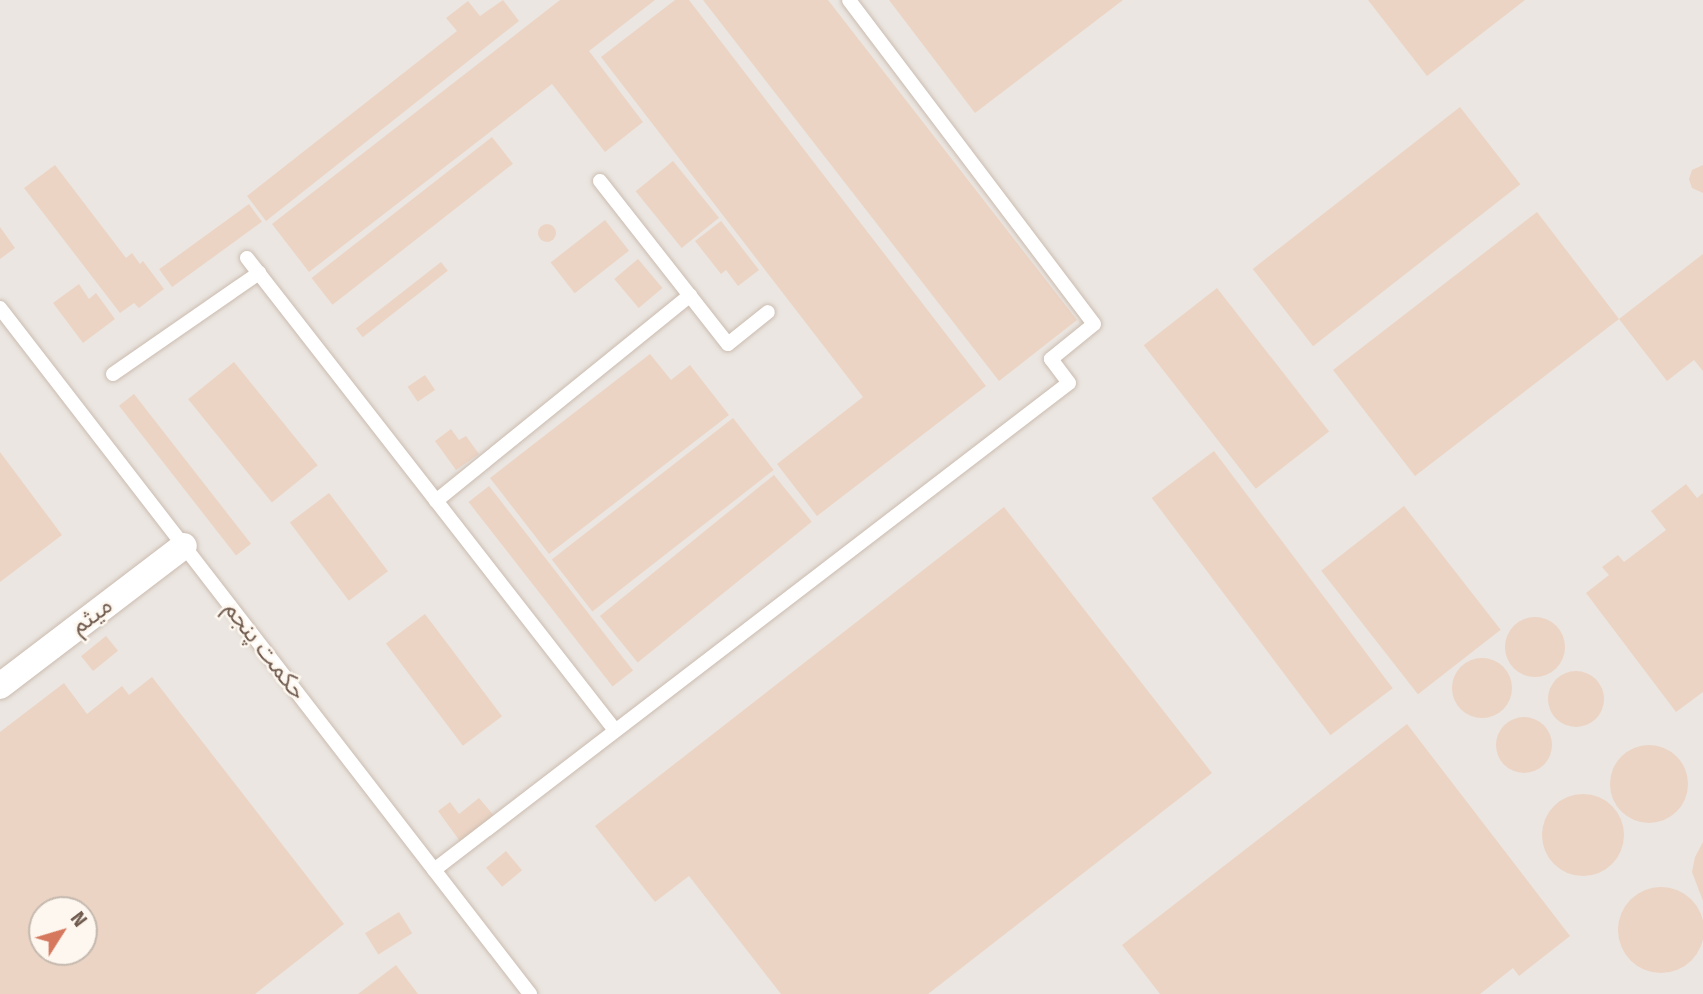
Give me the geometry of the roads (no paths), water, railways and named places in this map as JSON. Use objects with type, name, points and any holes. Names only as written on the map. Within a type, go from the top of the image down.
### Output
[{"type":"street","name":"میثم","points":[[0,686],[184,546]]},
{"type":"lane","points":[[434,870],[614,729],[1069,383],[1051,359],[1094,324],[849,0]]},
{"type":"lane","points":[[600,181],[728,344],[768,312]]},
{"type":"lane","points":[[247,258],[614,729]]},
{"type":"lane","points":[[113,374],[259,273]]},
{"type":"lane","points":[[436,501],[690,295]]},
{"type":"lane","name":"حکمت پنجم","points":[[0,307],[530,994]]}]
